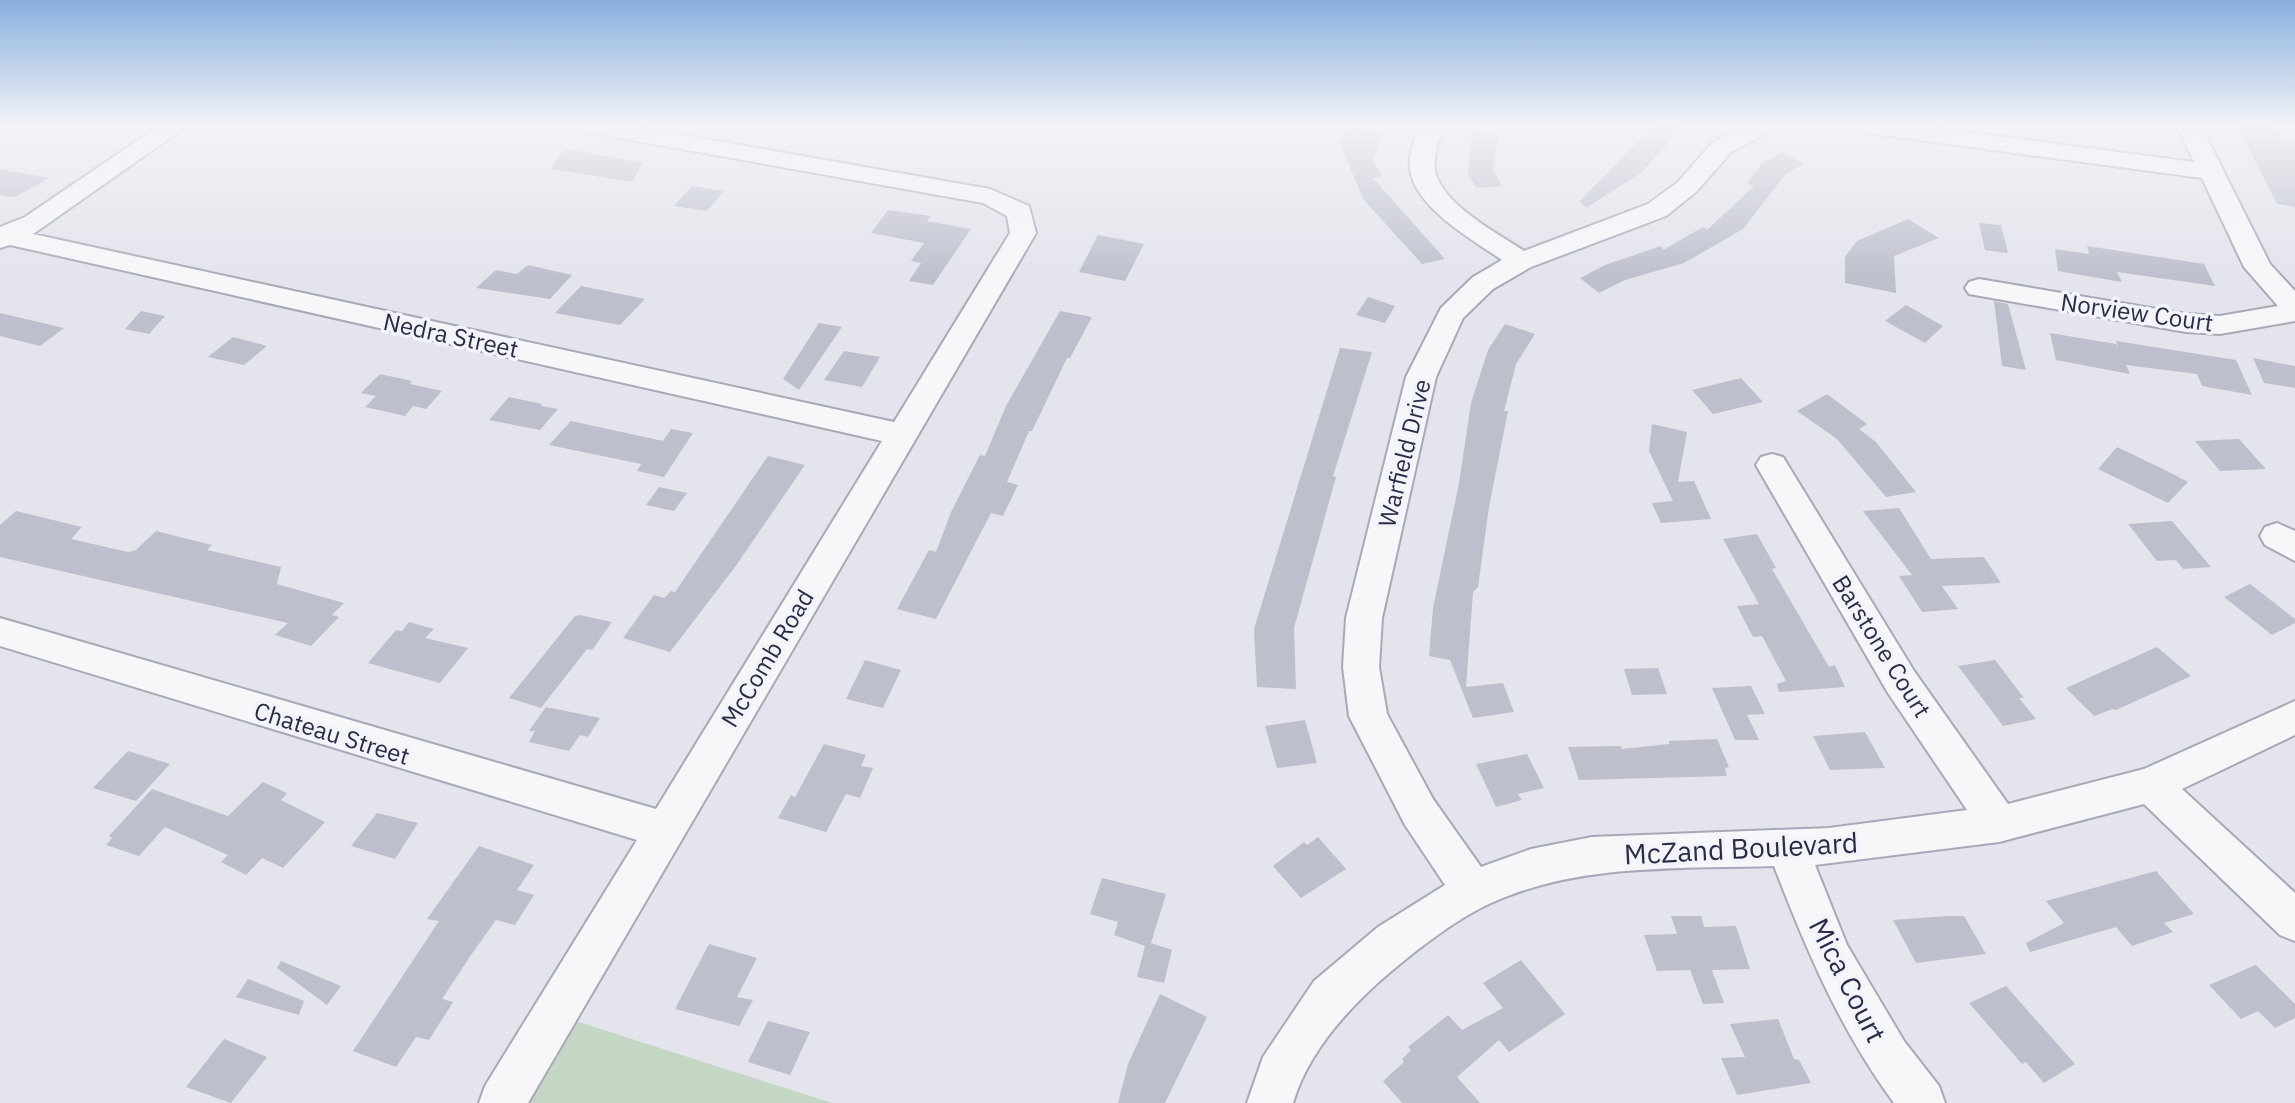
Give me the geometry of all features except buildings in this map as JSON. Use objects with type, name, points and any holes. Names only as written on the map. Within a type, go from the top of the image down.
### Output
[{"type":"street","points":[[2,237],[34,223],[100,177]]},
{"type":"street","name":"McComb Road","points":[[502,1103],[901,434],[1020,241],[1024,226],[1020,212],[990,197],[881,177]]},
{"type":"street","points":[[1425,177],[1444,204],[1521,261]]},
{"type":"street","name":"Warfield Drive","points":[[1473,890],[1419,812],[1368,716],[1361,667],[1364,618],[1421,377],[1451,314],[1483,283],[1521,261],[1657,210],[1695,177]]},
{"type":"street","points":[[2213,177],[2258,267],[2295,310]]},
{"type":"street","name":"Nedra Street","points":[[2,237],[901,434]]},
{"type":"street","name":"Norview Court","points":[[1979,288],[2186,323],[2220,325],[2295,310]]},
{"type":"street","name":"Barstone Court","points":[[1772,465],[1901,682],[1999,824]]},
{"type":"street","name":"Chateau Street","points":[[0,632],[664,830]]},
{"type":"street","name":"McZand Boulevard","points":[[1270,1103],[1279,1073],[1330,996],[1393,942],[1473,890],[1531,868],[1592,856],[1654,851],[1788,849],[1963,831],[1999,824],[2151,785],[2295,717]]},
{"type":"street","points":[[2151,785],[2295,921]]},
{"type":"street","name":"Mica Court","points":[[1788,849],[1831,958],[1888,1057],[1922,1103]]},
{"type":"green space","points":[[566,1018],[832,1103],[518,1103]]}]
